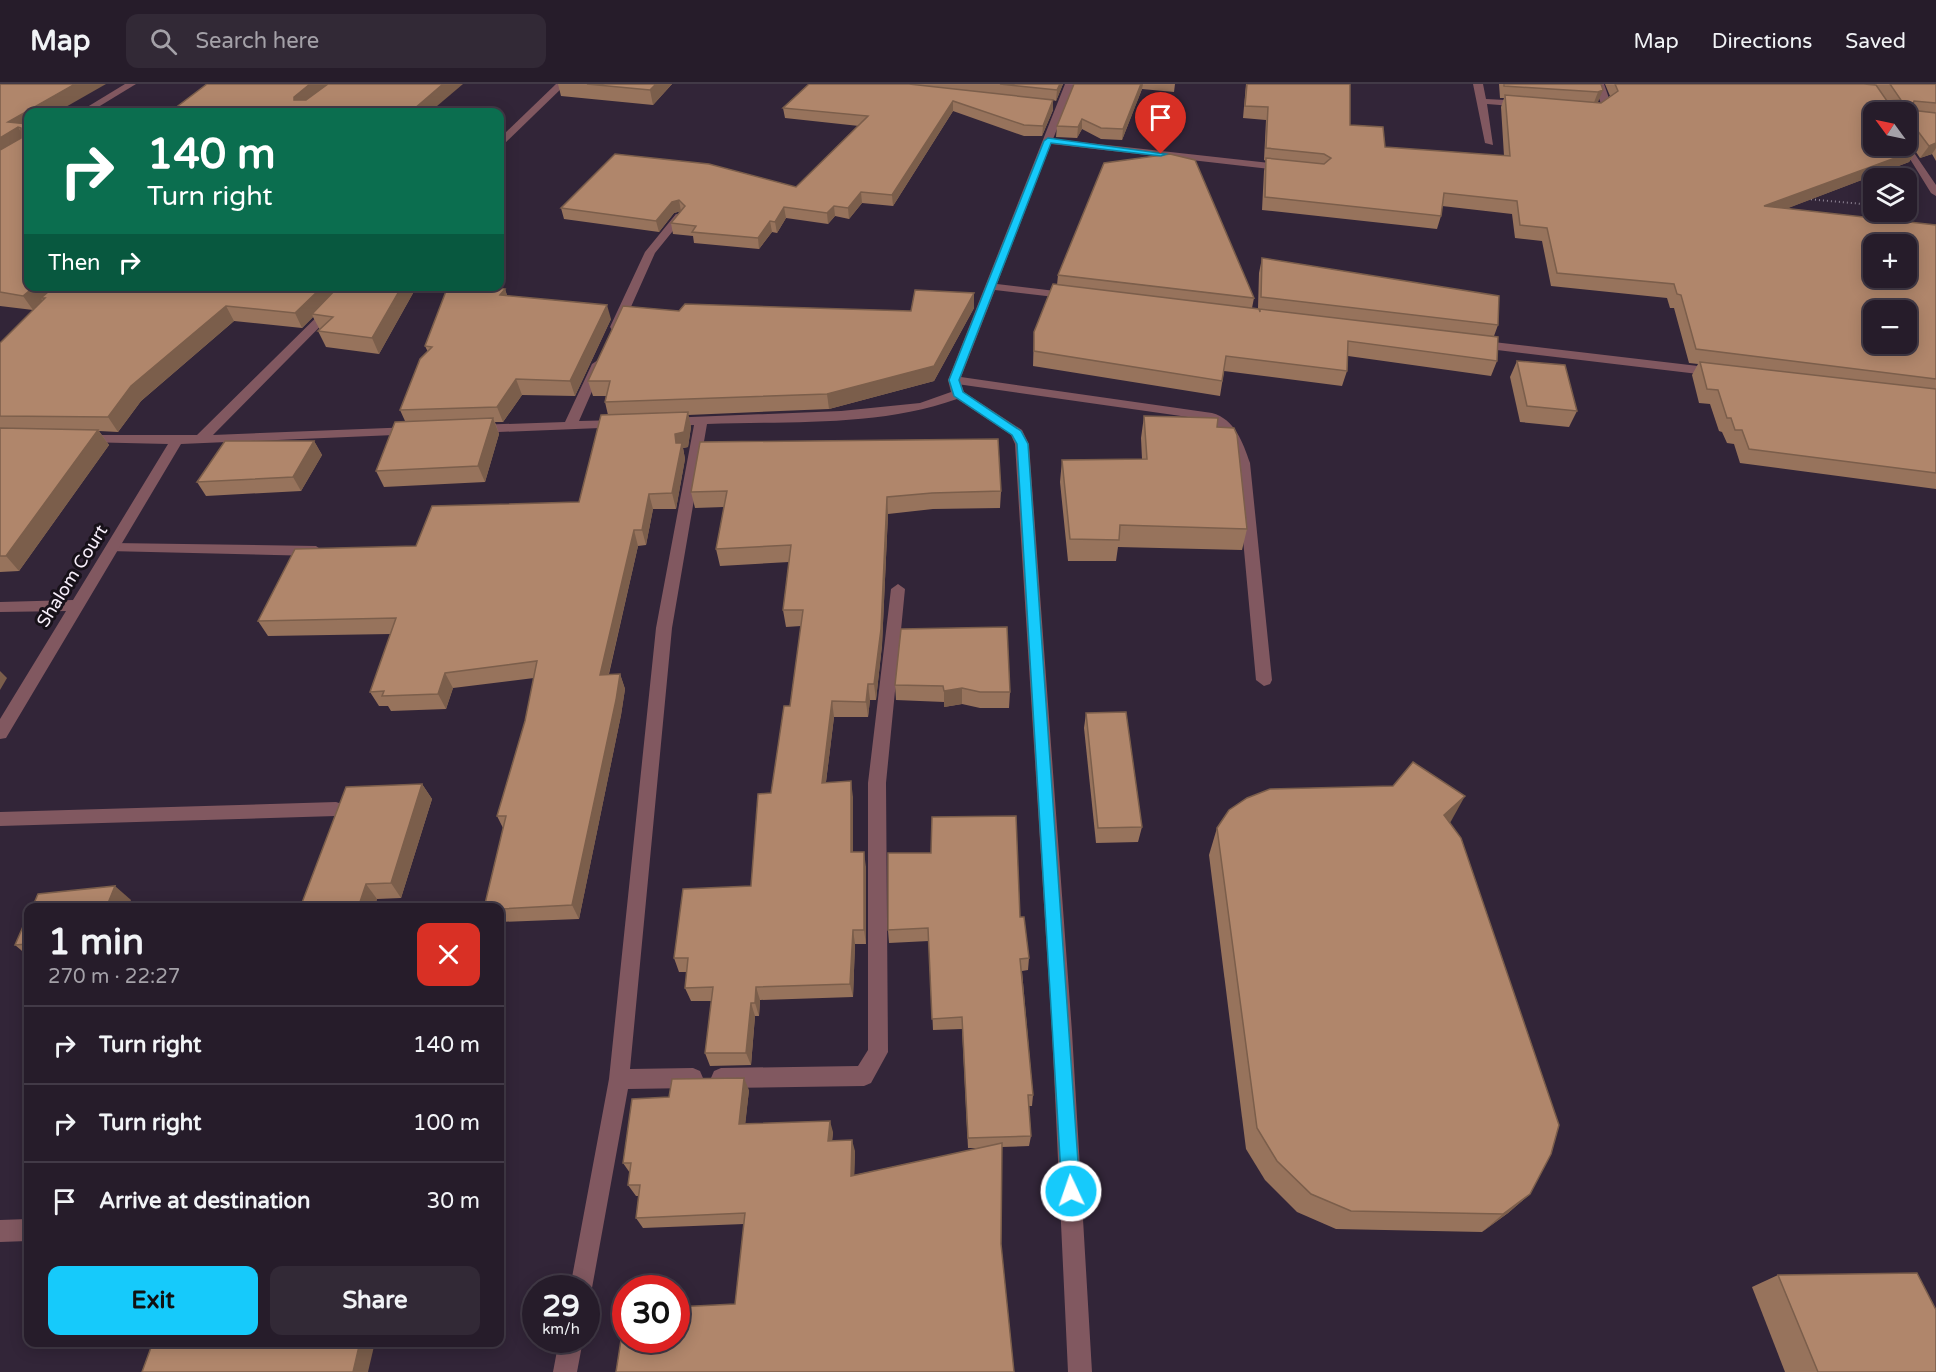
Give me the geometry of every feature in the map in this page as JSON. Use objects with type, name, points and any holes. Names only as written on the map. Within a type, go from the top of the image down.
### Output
[{"type":"street","points":[[91,108],[130,84]]},
{"type":"street","points":[[504,139],[561,84]]},
{"type":"street","points":[[956,387],[989,286],[1048,141],[1054,106],[1070,84]]},
{"type":"street","points":[[1478,84],[1490,143]]},
{"type":"street","points":[[1585,109],[1596,110],[1606,104],[1599,84]]},
{"type":"street","points":[[1481,100],[1539,105]]},
{"type":"street","points":[[1048,141],[1297,169]]},
{"type":"street","points":[[1913,156],[1936,194]]},
{"type":"street","points":[[570,426],[650,252],[680,216]]},
{"type":"street","points":[[989,286],[1084,297]]},
{"type":"street","points":[[202,438],[350,291]]},
{"type":"street","points":[[1463,342],[1723,373]]},
{"type":"street","points":[[956,387],[1017,433],[1023,444],[1062,1032],[1080,1372]]},
{"type":"street","points":[[653,423],[841,415],[922,407],[956,387],[1212,417],[1225,424],[1233,433],[1243,463],[1264,680]]},
{"type":"street","points":[[583,1275],[618,1079],[664,628],[701,421]]},
{"type":"street","points":[[463,429],[629,424]]},
{"type":"street","points":[[71,438],[177,440],[428,431]]},
{"type":"street","name":"Shalom Court","points":[[0,733],[177,440]]},
{"type":"street","points":[[113,548],[330,551]]},
{"type":"street","points":[[618,1079],[864,1076],[874,1061],[878,1052],[877,783],[898,589]]},
{"type":"street","points":[[0,607],[77,605]]},
{"type":"street","points":[[0,819],[336,809]]},
{"type":"street","points":[[0,1231],[24,1230]]},
{"type":"street","points":[[566,1372],[569,1353]]},
{"type":"path","points":[[1802,198],[1863,204]]},
{"type":"building","points":[[0,84],[75,84],[33,108],[24,108],[24,113],[8,122],[24,124],[24,291],[29,291],[23,296],[0,292],[0,150],[21,138],[21,128],[18,127],[0,138]]},
{"type":"building","points":[[207,84],[310,84],[294,97],[294,100],[306,100],[328,84],[443,84],[415,108],[175,108]]},
{"type":"building","points":[[587,84],[656,84],[650,90]]},
{"type":"building","points":[[809,84],[909,84],[1053,100],[1043,126],[1024,125],[953,101],[892,195],[861,192],[848,208],[834,206],[827,213],[784,207],[775,222],[770,221],[758,238],[692,232],[696,226],[671,223],[685,206],[679,200],[672,202],[656,221],[561,208],[615,154],[709,164],[796,187],[868,116],[783,108]]},
{"type":"building","points":[[1000,84],[1060,84],[1057,90]]},
{"type":"building","points":[[1074,84],[1141,84],[1123,129],[1101,128],[1082,119],[1078,127],[1057,126]]},
{"type":"building","points":[[1247,84],[1350,84],[1350,125],[1383,127],[1385,147],[1510,156],[1505,95],[1601,103],[1618,91],[1615,84],[1864,84],[1876,85],[1887,101],[1901,100],[1890,84],[1936,84],[1936,103],[1863,102],[1863,156],[1901,156],[1764,206],[1863,217],[1863,222],[1909,222],[1936,225],[1936,379],[1696,349],[1681,295],[1677,294],[1674,284],[1557,273],[1547,228],[1520,225],[1517,201],[1444,193],[1441,216],[1265,197],[1266,158],[1324,164],[1331,158],[1324,154],[1266,148],[1268,107],[1245,106]]},
{"type":"building","points":[[1504,84],[1601,84],[1603,90],[1598,92],[1504,86]]},
{"type":"building","points":[[1917,111],[1936,113],[1936,143],[1929,146],[1917,130]]},
{"type":"building","points":[[1170,154],[1195,160],[1254,298],[1058,275],[1104,163]]},
{"type":"building","points":[[1262,258],[1499,296],[1498,325],[1261,297]]},
{"type":"building","points":[[1053,284],[1259,309],[1260,312],[1260,309],[1498,337],[1497,361],[1348,341],[1347,371],[1226,356],[1222,381],[1034,351],[1034,332]]},
{"type":"building","points":[[915,290],[974,293],[934,366],[827,394],[605,402],[610,381],[588,381],[623,306],[679,311],[685,304],[911,311]]},
{"type":"building","points":[[49,291],[318,291],[295,313],[226,306],[131,386],[108,417],[0,416],[0,343],[45,298],[41,298]]},
{"type":"building","points":[[334,291],[399,291],[372,338],[318,331],[333,317],[312,314]]},
{"type":"building","points":[[446,291],[503,291],[500,295],[607,305],[570,381],[516,379],[497,407],[400,410],[420,359],[432,347],[425,346]]},
{"type":"building","points":[[1517,361],[1565,365],[1577,411],[1527,406]]},
{"type":"building","points":[[1700,362],[1936,389],[1936,473],[1749,449],[1742,430],[1735,430],[1731,418],[1727,418],[1718,390],[1707,389]]},
{"type":"building","points":[[688,412],[684,432],[675,434],[676,443],[682,443],[672,493],[649,494],[642,530],[634,530],[600,675],[620,674],[616,700],[572,905],[504,909],[504,903],[485,903],[506,816],[497,816],[525,721],[537,661],[445,673],[438,694],[382,696],[384,691],[370,692],[396,618],[258,621],[295,549],[416,546],[432,506],[579,502],[601,415]]},
{"type":"building","points":[[1144,416],[1218,418],[1217,427],[1234,428],[1237,435],[1247,529],[1120,525],[1119,540],[1070,539],[1062,460],[1147,459]]},
{"type":"building","points":[[493,418],[478,466],[376,471],[395,422]]},
{"type":"building","points":[[0,428],[98,430],[6,556],[0,556]]},
{"type":"building","points":[[998,439],[1001,491],[887,497],[881,629],[874,684],[868,684],[866,702],[832,701],[822,783],[851,781],[851,852],[864,852],[864,930],[853,930],[850,984],[756,987],[755,1003],[751,1003],[746,1053],[705,1053],[713,987],[685,988],[688,958],[674,958],[683,889],[751,886],[758,794],[771,793],[784,706],[790,706],[803,610],[783,610],[791,545],[716,549],[727,491],[691,492],[700,442]]},
{"type":"building","points":[[225,441],[314,441],[293,477],[197,482]]},
{"type":"building","points":[[1007,627],[1010,692],[980,692],[962,688],[944,691],[943,686],[895,685],[901,629]]},
{"type":"building","points":[[1126,712],[1142,827],[1098,828],[1086,713]]},
{"type":"building","points":[[1413,762],[1465,796],[1444,815],[1461,838],[1559,1125],[1551,1154],[1530,1194],[1503,1214],[1351,1211],[1311,1194],[1277,1161],[1257,1128],[1217,828],[1229,810],[1247,798],[1270,789],[1393,786]]},
{"type":"building","points":[[422,784],[391,883],[366,884],[360,903],[302,903],[346,787]]},
{"type":"building","points":[[1016,816],[1020,917],[1024,917],[1029,958],[1020,959],[1033,1095],[1028,1095],[1031,1136],[968,1138],[962,1017],[932,1019],[928,928],[888,930],[888,853],[931,853],[932,817]]},
{"type":"building","points":[[115,886],[108,903],[34,903],[38,894]]},
{"type":"building","points":[[24,924],[24,944],[15,945]]},
{"type":"building","points":[[744,1078],[739,1124],[830,1121],[828,1141],[852,1140],[851,1176],[1002,1143],[1001,1244],[1014,1372],[616,1372],[619,1353],[690,1353],[690,1306],[735,1304],[745,1213],[636,1218],[640,1185],[628,1185],[631,1163],[623,1163],[632,1099],[669,1097],[672,1079]]},
{"type":"building","points":[[1917,1273],[1936,1310],[1936,1372],[1818,1372],[1778,1275]]},
{"type":"building","points":[[151,1347],[359,1347],[353,1372],[142,1372]]},
{"type":"route","points":[[1071,1191],[1023,444],[1017,433],[958,394],[954,380],[989,286],[1048,141],[1161,154]]}]
